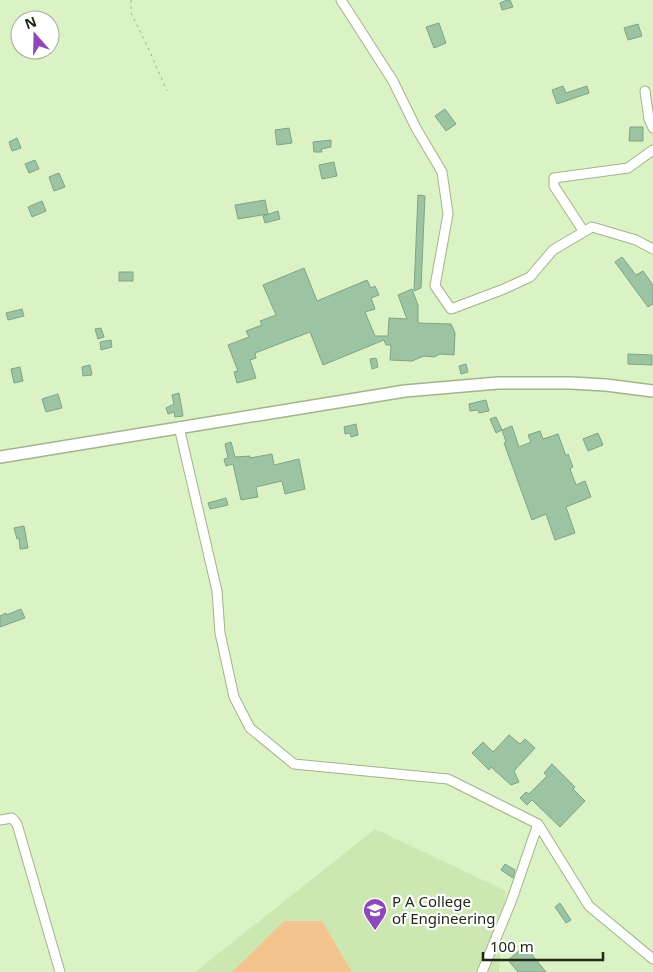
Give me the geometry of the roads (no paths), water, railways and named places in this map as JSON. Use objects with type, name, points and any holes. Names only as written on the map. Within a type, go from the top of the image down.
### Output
[{"type":"main road","points":[[0,457],[404,392],[498,384],[571,383],[606,385],[653,392]]},
{"type":"street","points":[[341,0],[393,81],[416,128],[442,172],[448,214],[435,286],[451,309],[530,277],[553,250],[592,227],[636,240],[653,249]]},
{"type":"street","points":[[645,91],[648,119],[653,128]]},
{"type":"street","points":[[584,232],[554,186],[554,178],[628,168],[653,150]]},
{"type":"street","points":[[179,427],[217,591],[220,633],[234,697],[250,728],[294,764],[448,779],[538,824],[589,906],[653,959]]},
{"type":"street","points":[[0,820],[12,818],[17,824],[60,972]]},
{"type":"street","points":[[482,972],[508,910],[538,824]]},
{"type":"place","name":"P A College of Engineering","points":[[375,931]]}]
